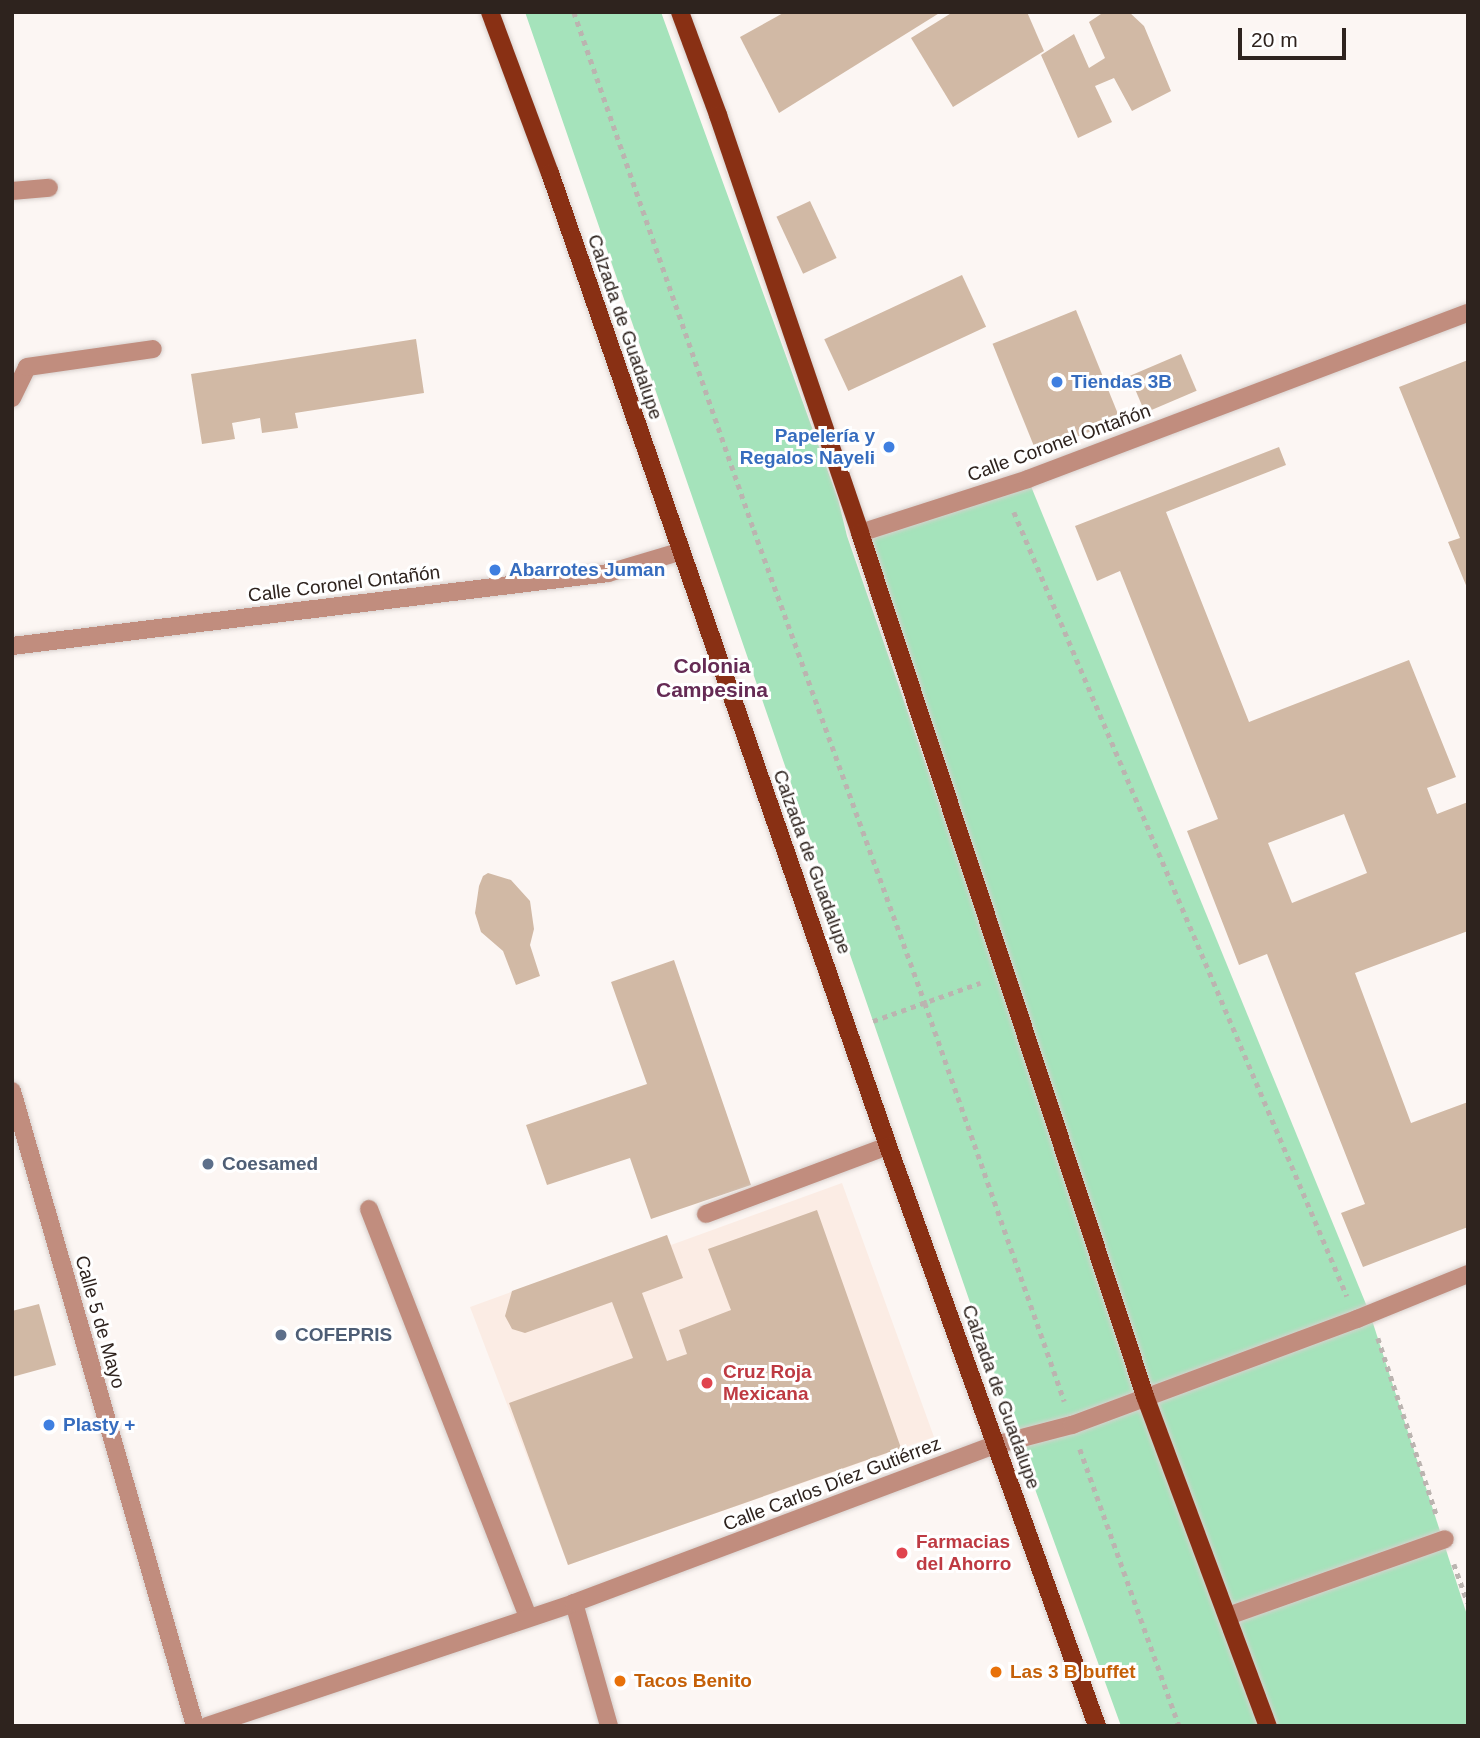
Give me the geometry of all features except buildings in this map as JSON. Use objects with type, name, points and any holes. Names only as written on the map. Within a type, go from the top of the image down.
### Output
[{"type":"main road","name":"Calzada de Guadalupe","points":[[490,12],[551,173],[679,552],[888,1146],[1097,1726]]},
{"type":"main road","points":[[680,12],[719,115],[860,533],[1146,1396],[1268,1726]]},
{"type":"street","points":[[12,191],[49,188]]},
{"type":"street","name":"Calle Coronel Ontañón","points":[[860,533],[1003,486],[1468,313]]},
{"type":"street","points":[[12,398],[27,367],[153,349]]},
{"type":"street","name":"Calle Coronel Ontañón","points":[[12,646],[608,573],[679,552]]},
{"type":"street","name":"Calle 5 de Mayo","points":[[12,1091],[15,1110],[195,1726]]},
{"type":"street","points":[[706,1214],[888,1146]]},
{"type":"street","points":[[369,1209],[528,1617]]},
{"type":"street","name":"Calle Carlos Díez Gutiérrez","points":[[207,1726],[573,1603],[995,1445],[1072,1425],[1364,1317],[1468,1274]]},
{"type":"street","points":[[1228,1616],[1445,1539]]},
{"type":"street","points":[[573,1603],[609,1726]]},
{"type":"path","points":[[574,12],[749,517],[925,1003],[1179,1726]]},
{"type":"path","points":[[1003,486],[1364,1317],[1468,1603]]},
{"type":"path","points":[[849,1030],[1006,973]]},
{"type":"shaded area","name":"Cruz Roja Mexicana","points":[[842,1183],[934,1437],[568,1565],[470,1307],[667,1235],[671,1245]]},
{"type":"green space","points":[[525,12],[661,12],[838,499],[847,536],[1258,1726],[1121,1726],[1023,1456]]},
{"type":"green space","points":[[1028,479],[1370,1314],[1468,1618],[1468,1726],[1268,1726],[1145,1396],[860,533]]},
{"type":"place","name":"Tiendas 3B","points":[[1057,382]]},
{"type":"place","name":"Papelería y Regalos Nayeli","points":[[889,447]]},
{"type":"place","name":"Abarrotes Juman","points":[[495,570]]},
{"type":"place","name":"Coesamed","points":[[208,1164]]},
{"type":"place","name":"COFEPRIS","points":[[281,1335]]},
{"type":"place","name":"Cruz Roja Mexicana","points":[[707,1383]]},
{"type":"place","name":"Plasty +","points":[[49,1425]]},
{"type":"place","name":"Farmacias del Ahorro","points":[[902,1553]]},
{"type":"place","name":"Las 3 B buffet","points":[[996,1672]]},
{"type":"place","name":"Tacos Benito","points":[[620,1681]]},
{"type":"district","name":"Colonia Campesina","points":[[712,678]]}]
